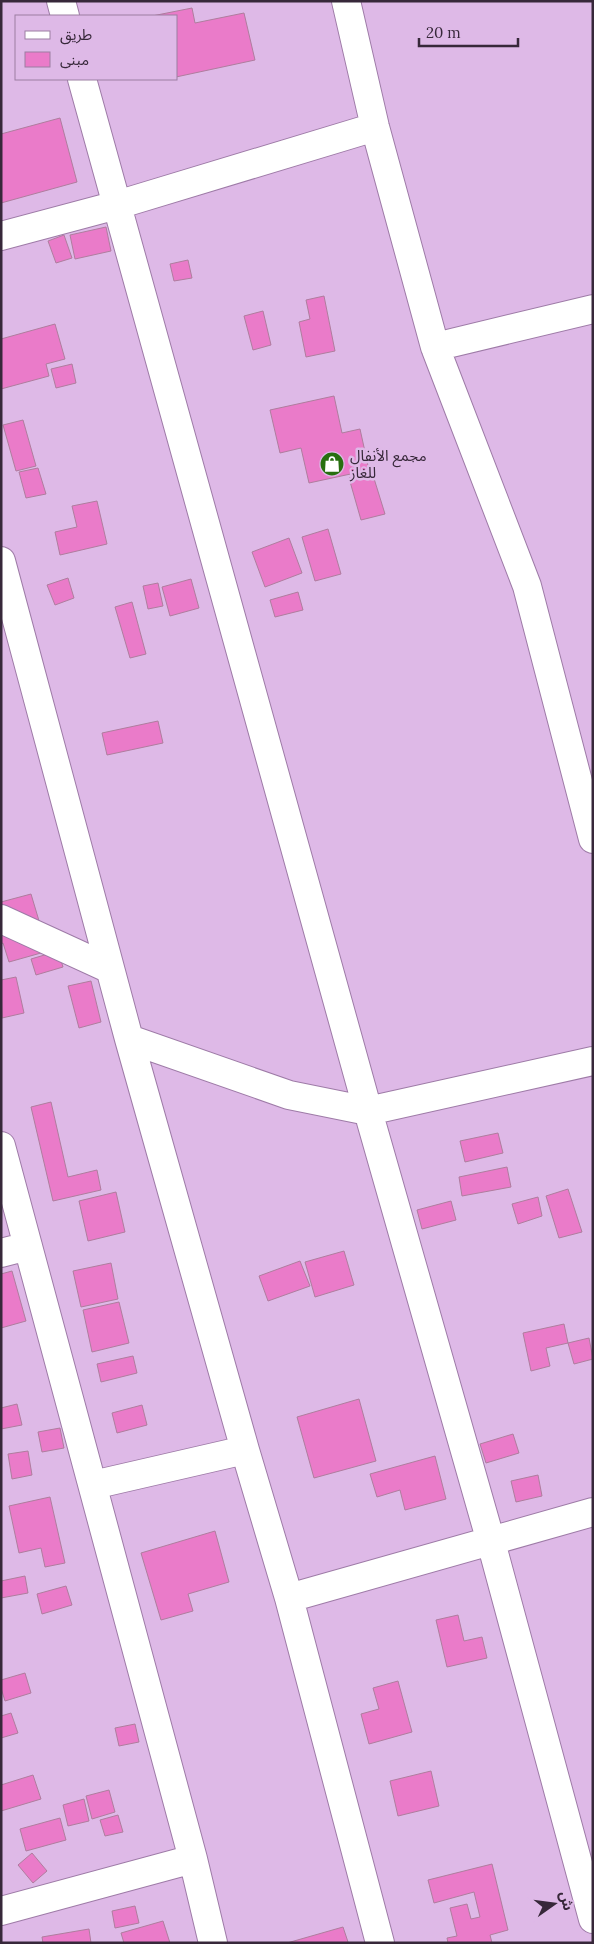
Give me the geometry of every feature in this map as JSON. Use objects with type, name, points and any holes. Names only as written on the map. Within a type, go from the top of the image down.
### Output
[{"type":"street","points":[[61,1],[65,15]]},
{"type":"street","points":[[346,1],[375,127],[435,347],[527,586],[592,830]]},
{"type":"street","points":[[82,80],[368,1111],[491,1542],[593,1919]]},
{"type":"street","points":[[1,236],[117,205],[375,127]]},
{"type":"street","points":[[435,347],[593,309]]},
{"type":"street","points":[[1,561],[129,1040],[245,1450],[289,1598],[380,1943]]},
{"type":"street","points":[[1,919],[110,969]]},
{"type":"street","points":[[129,1040],[289,1095],[368,1111],[593,1061]]},
{"type":"street","points":[[1,1146],[93,1485],[213,1943]]},
{"type":"street","points":[[1,1253],[28,1246]]},
{"type":"street","points":[[93,1485],[245,1450]]},
{"type":"street","points":[[289,1598],[593,1512]]},
{"type":"street","points":[[1,1911],[192,1859]]},
{"type":"building","points":[[192,8],[195,23],[244,13],[255,60],[178,77],[178,15],[157,15]]},
{"type":"building","points":[[60,118],[77,182],[1,203],[1,134]]},
{"type":"building","points":[[106,227],[111,251],[75,259],[70,235]]},
{"type":"building","points":[[64,235],[72,258],[56,263],[48,241]]},
{"type":"building","points":[[188,260],[192,278],[174,281],[170,264]]},
{"type":"building","points":[[324,296],[335,351],[306,357],[299,322],[310,319],[306,300]]},
{"type":"building","points":[[263,311],[271,345],[253,350],[244,316]]},
{"type":"building","points":[[55,324],[65,359],[46,364],[49,376],[1,389],[1,339]]},
{"type":"building","points":[[72,364],[76,383],[56,388],[51,369]]},
{"type":"building","points":[[334,396],[342,433],[360,429],[369,470],[309,483],[301,448],[280,453],[270,410]]},
{"type":"building","points":[[23,420],[36,466],[16,471],[3,425]]},
{"type":"building","points":[[38,468],[46,494],[26,498],[19,472]]},
{"type":"building","points":[[372,472],[385,514],[361,520],[349,478]]},
{"type":"building","points":[[97,501],[107,544],[60,555],[55,532],[77,527],[72,506]]},
{"type":"building","points":[[328,529],[341,574],[315,581],[302,537]]},
{"type":"building","points":[[289,538],[302,573],[265,587],[252,552]]},
{"type":"building","points":[[68,578],[74,598],[55,605],[47,585]]},
{"type":"building","points":[[191,579],[199,608],[170,616],[162,587]]},
{"type":"building","points":[[158,583],[163,606],[148,609],[143,586]]},
{"type":"building","points":[[298,592],[303,610],[275,617],[270,600]]},
{"type":"building","points":[[132,602],[146,654],[130,658],[115,607]]},
{"type":"building","points":[[158,721],[163,743],[107,755],[102,733]]},
{"type":"building","points":[[31,894],[48,951],[9,962],[3,943],[1,944],[1,902]]},
{"type":"building","points":[[58,951],[63,967],[36,975],[31,959]]},
{"type":"building","points":[[16,977],[24,1013],[2,1018],[1,980]]},
{"type":"building","points":[[91,981],[101,1022],[79,1028],[68,986]]},
{"type":"building","points":[[51,1102],[68,1177],[97,1170],[101,1190],[53,1201],[31,1107]]},
{"type":"building","points":[[498,1133],[503,1153],[465,1162],[460,1141]]},
{"type":"building","points":[[507,1167],[511,1187],[462,1196],[459,1177]]},
{"type":"building","points":[[568,1189],[582,1232],[559,1238],[546,1196]]},
{"type":"building","points":[[116,1192],[125,1232],[88,1241],[79,1201]]},
{"type":"building","points":[[538,1197],[542,1216],[518,1224],[512,1204]]},
{"type":"building","points":[[451,1201],[456,1220],[422,1229],[417,1210]]},
{"type":"building","points":[[344,1251],[354,1285],[315,1297],[305,1262]]},
{"type":"building","points":[[300,1261],[310,1286],[268,1301],[259,1276]]},
{"type":"building","points":[[111,1263],[118,1299],[81,1307],[73,1271]]},
{"type":"building","points":[[12,1271],[26,1321],[1,1328],[1,1274]]},
{"type":"building","points":[[119,1302],[129,1343],[92,1352],[83,1310]]},
{"type":"building","points":[[564,1324],[568,1343],[546,1348],[550,1366],[531,1371],[523,1333]]},
{"type":"building","points":[[589,1338],[593,1359],[574,1364],[568,1343]]},
{"type":"building","points":[[133,1356],[137,1373],[101,1382],[97,1364]]},
{"type":"building","points":[[359,1399],[376,1461],[314,1478],[297,1417]]},
{"type":"building","points":[[17,1404],[22,1425],[1,1429],[1,1408]]},
{"type":"building","points":[[142,1405],[147,1425],[117,1433],[112,1413]]},
{"type":"building","points":[[60,1428],[64,1448],[42,1452],[38,1432]]},
{"type":"building","points":[[513,1434],[519,1453],[486,1463],[480,1444]]},
{"type":"building","points":[[28,1451],[32,1475],[12,1479],[8,1454]]},
{"type":"building","points":[[435,1456],[446,1499],[405,1510],[400,1490],[377,1497],[370,1474]]},
{"type":"building","points":[[538,1475],[542,1496],[516,1502],[511,1481]]},
{"type":"building","points":[[50,1497],[65,1563],[45,1567],[41,1548],[19,1553],[9,1506]]},
{"type":"building","points":[[215,1531],[229,1582],[188,1594],[193,1611],[161,1620],[141,1553]]},
{"type":"building","points":[[25,1576],[28,1593],[1,1598],[1,1581]]},
{"type":"building","points":[[66,1586],[72,1605],[42,1614],[37,1594]]},
{"type":"building","points":[[458,1615],[464,1641],[482,1637],[487,1658],[447,1667],[436,1620]]},
{"type":"building","points":[[25,1673],[31,1693],[5,1701],[1,1680]]},
{"type":"building","points":[[398,1681],[412,1732],[369,1744],[361,1714],[379,1709],[373,1688]]},
{"type":"building","points":[[11,1713],[18,1733],[1,1738],[1,1716]]},
{"type":"building","points":[[135,1724],[139,1742],[119,1746],[115,1728]]},
{"type":"building","points":[[431,1771],[439,1806],[398,1816],[390,1781]]},
{"type":"building","points":[[33,1775],[41,1799],[1,1811],[1,1785]]},
{"type":"building","points":[[109,1790],[115,1812],[92,1819],[86,1796]]},
{"type":"building","points":[[84,1799],[89,1821],[68,1826],[63,1805]]},
{"type":"building","points":[[118,1815],[123,1832],[105,1836],[100,1820]]},
{"type":"building","points":[[60,1818],[66,1840],[26,1851],[20,1829]]},
{"type":"building","points":[[32,1853],[47,1871],[33,1883],[18,1865]]},
{"type":"building","points":[[492,1864],[508,1930],[490,1935],[492,1943],[448,1943],[447,1938],[457,1936],[450,1908],[467,1904],[471,1919],[480,1917],[474,1892],[434,1903],[428,1880]]},
{"type":"building","points":[[135,1906],[139,1923],[115,1928],[112,1911]]},
{"type":"building","points":[[163,1921],[170,1943],[124,1943],[121,1933]]},
{"type":"building","points":[[343,1927],[348,1942],[345,1943],[287,1943]]},
{"type":"building","points":[[89,1929],[91,1943],[43,1943],[42,1937]]},
{"type":"place","name":"مجمع الأنفال للغاز","points":[[332,464]]}]
